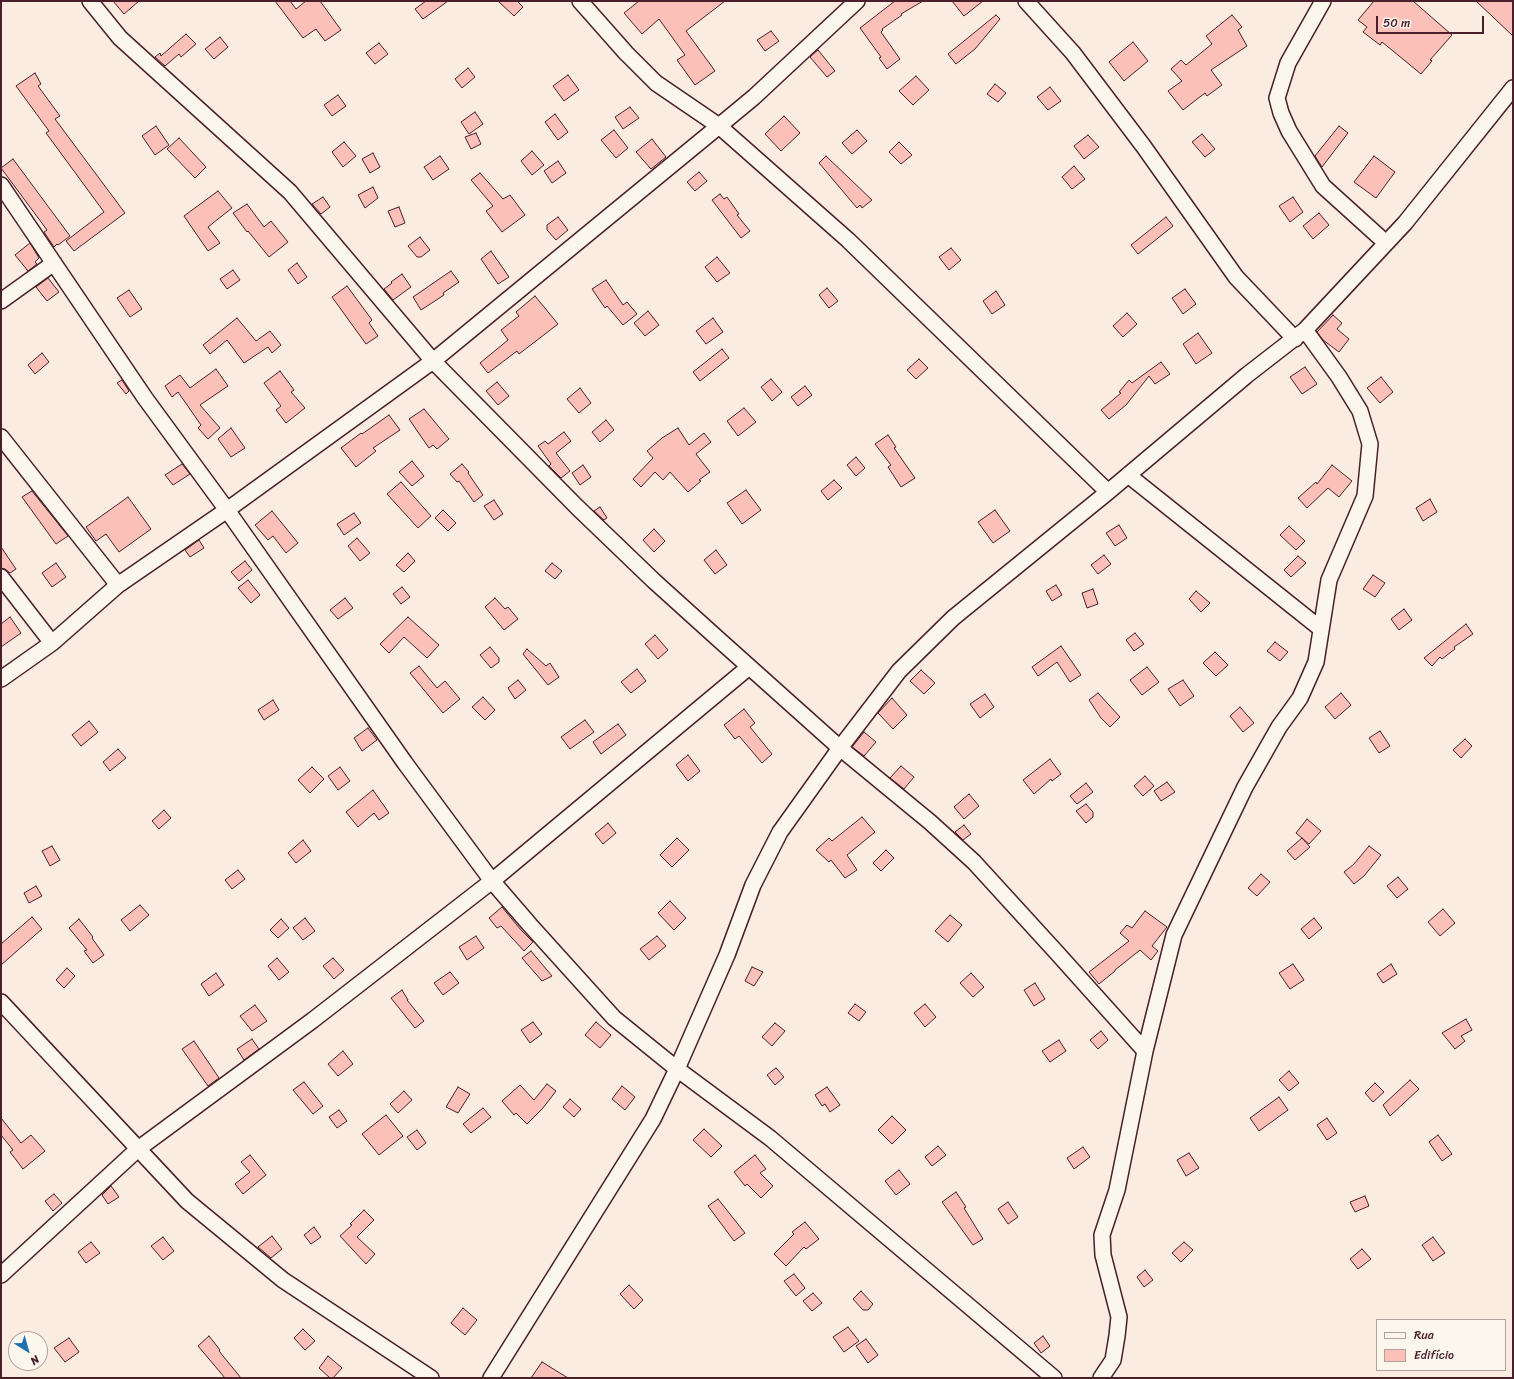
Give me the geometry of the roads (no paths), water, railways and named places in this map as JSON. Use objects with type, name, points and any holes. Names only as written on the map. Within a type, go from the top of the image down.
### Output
[{"type":"street","points":[[90,1],[120,38],[290,192],[433,360],[577,508],[654,581],[749,667],[840,748],[930,822],[974,862],[1145,1051]]},
{"type":"street","points":[[580,1],[626,53],[656,83],[719,126],[848,240],[1108,492]]},
{"type":"street","points":[[1,679],[52,643],[118,585],[227,510],[433,360],[754,97],[858,1]]},
{"type":"street","points":[[1026,1],[1073,52],[1144,147],[1236,277],[1300,334],[1339,378],[1360,411],[1370,444],[1365,496],[1329,580],[1316,662],[1300,698],[1279,728],[1245,787],[1174,935],[1145,1051],[1117,1190],[1102,1235],[1103,1256],[1119,1317],[1118,1336],[1113,1360],[1101,1378]]},
{"type":"street","points":[[1322,1],[1288,63],[1277,98],[1281,113],[1289,131],[1322,186],[1386,243]]},
{"type":"street","points":[[491,1378],[653,1119],[677,1069],[727,955],[753,885],[780,832],[840,748],[899,671],[953,618],[1108,492],[1247,375],[1300,334],[1406,223],[1513,88]]},
{"type":"street","points":[[1,185],[145,398],[227,510],[400,757],[492,881],[614,1018],[677,1069],[770,1138],[1054,1378]]},
{"type":"street","points":[[1,301],[54,263]]},
{"type":"street","points":[[1,437],[118,585]]},
{"type":"street","points":[[1128,475],[1321,629]]},
{"type":"street","points":[[1,577],[52,643]]},
{"type":"street","points":[[1,1275],[138,1149],[313,1020],[492,881],[749,667]]},
{"type":"street","points":[[1,1002],[187,1201],[283,1280],[431,1378]]}]
